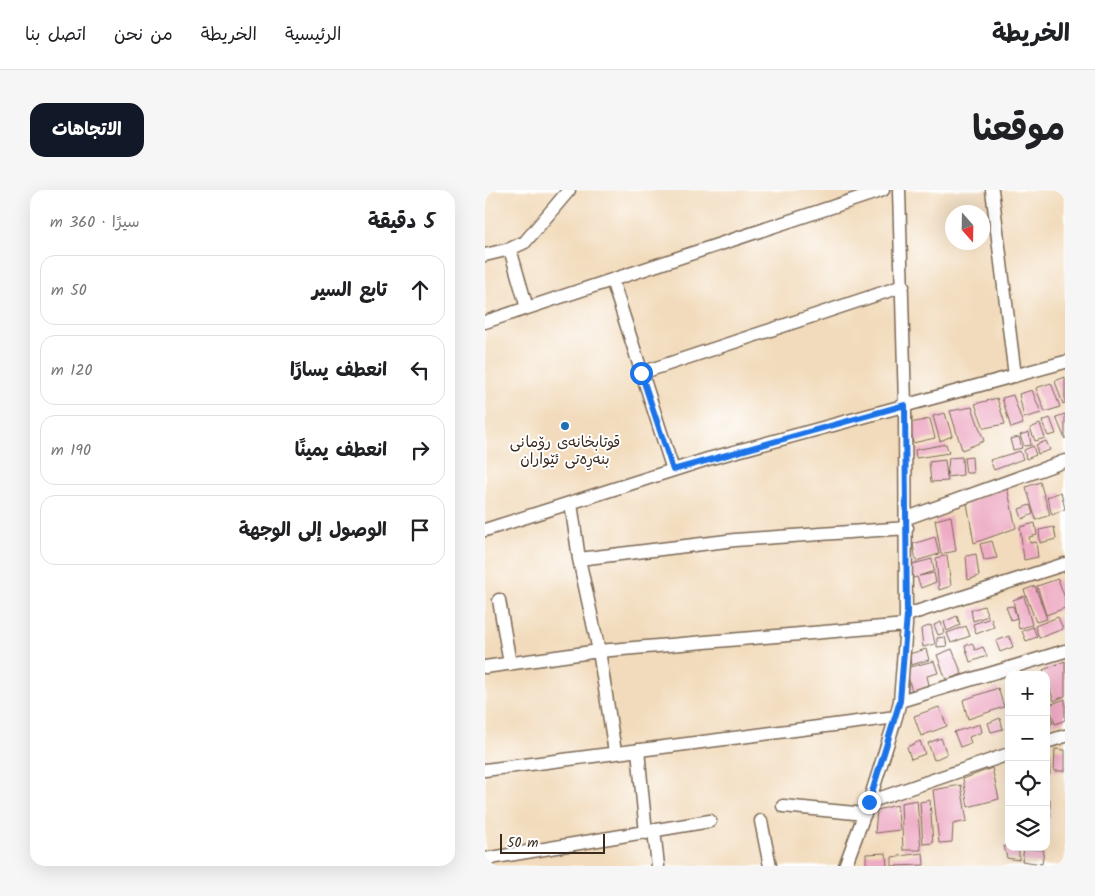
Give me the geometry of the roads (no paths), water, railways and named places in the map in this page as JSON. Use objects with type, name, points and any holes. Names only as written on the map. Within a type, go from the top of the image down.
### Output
[{"type":"street","points":[[485,255],[511,249],[527,240],[569,190]]},
{"type":"street","points":[[485,322],[862,193],[883,190]]},
{"type":"street","points":[[845,866],[867,808],[900,701],[906,620],[907,523],[903,286],[899,190]]},
{"type":"street","points":[[992,190],[1015,376]]},
{"type":"street","points":[[511,249],[527,308]]},
{"type":"street","points":[[612,280],[673,470]]},
{"type":"street","points":[[641,373],[903,286]]},
{"type":"street","points":[[485,530],[673,470],[1065,362]]},
{"type":"street","points":[[579,558],[907,523],[1065,461]]},
{"type":"street","points":[[571,503],[579,558],[599,651],[615,752]]},
{"type":"street","points":[[485,667],[599,651],[906,620],[1065,564]]},
{"type":"street","points":[[499,600],[510,664]]},
{"type":"street","points":[[900,701],[1065,651]]},
{"type":"street","points":[[485,770],[896,717]]},
{"type":"street","points":[[1050,741],[1065,736]]},
{"type":"street","points":[[638,750],[650,831],[658,866]]},
{"type":"street","points":[[783,806],[867,808],[1005,756]]},
{"type":"street","points":[[485,859],[710,821]]},
{"type":"street","points":[[761,822],[770,866]]},
{"type":"place","name":"قوتابخانەی رۆمانی بنەرِەتی ئێواران","points":[[565,426]]}]
